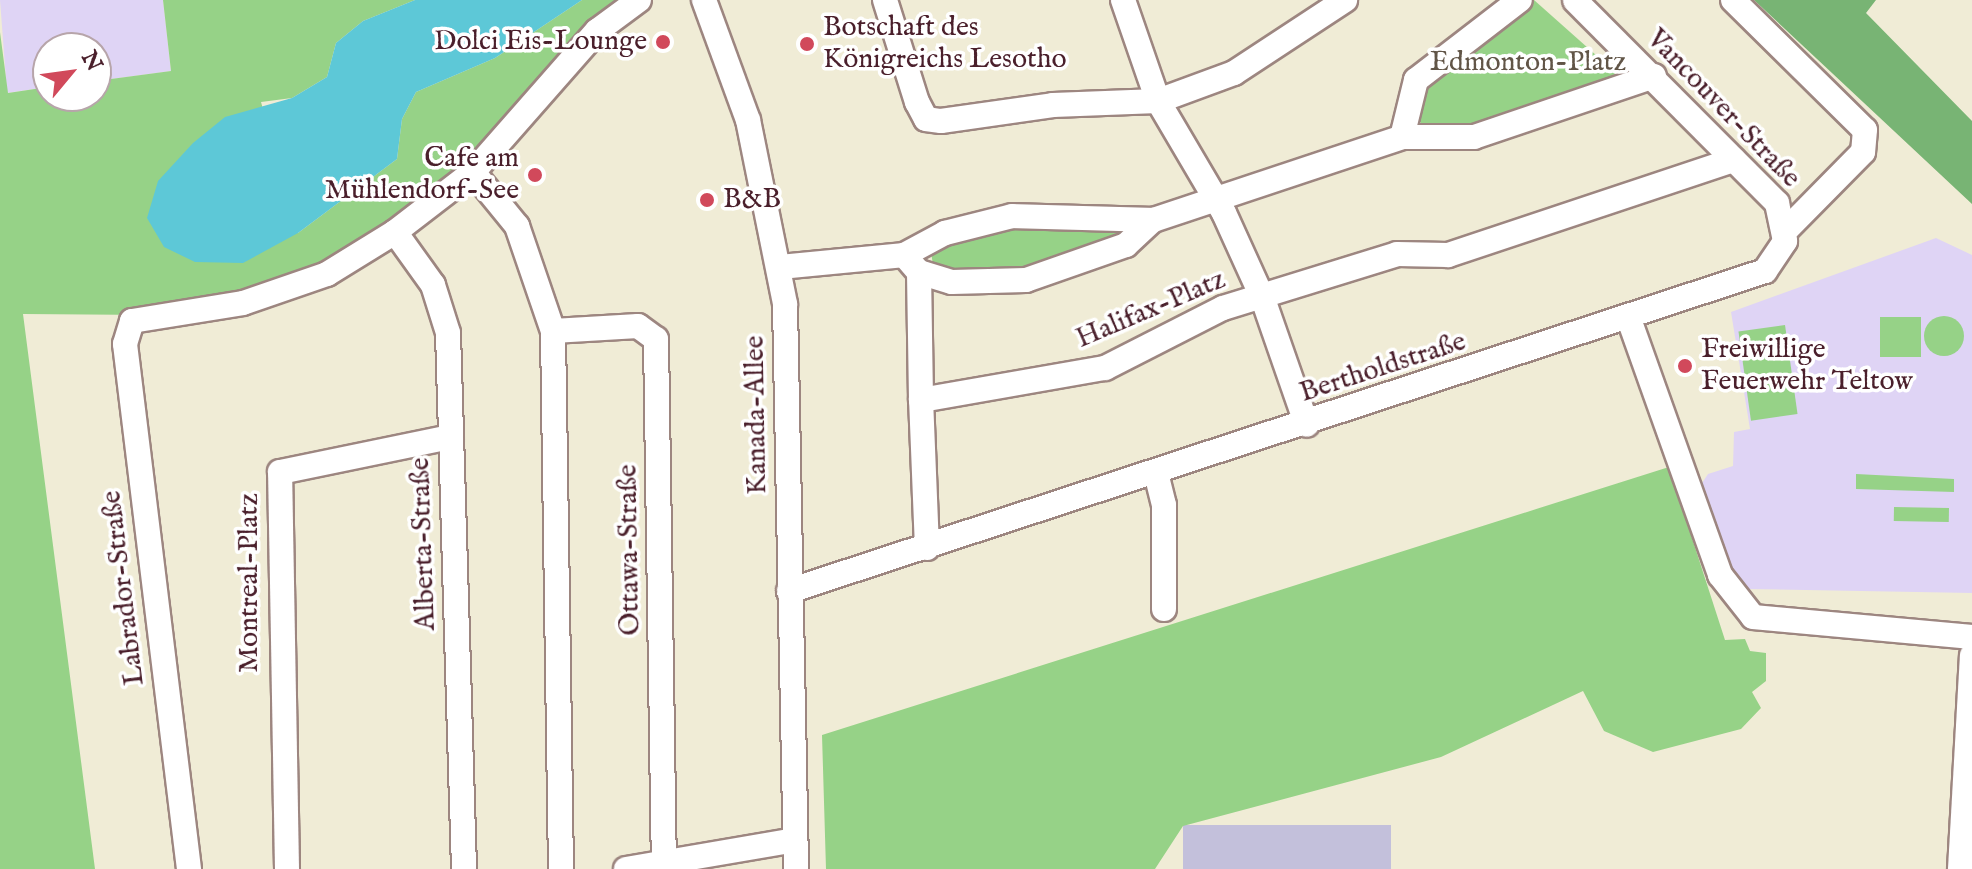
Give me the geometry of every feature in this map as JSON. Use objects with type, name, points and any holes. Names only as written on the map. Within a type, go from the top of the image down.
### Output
[{"type":"street","points":[[395,232],[473,172],[597,31],[639,0]]},
{"type":"street","name":"Kanada-Allee","points":[[704,0],[748,120],[780,267],[796,869]]},
{"type":"street","points":[[885,0],[926,119],[1158,101],[1245,67],[1345,0]]},
{"type":"street","points":[[1123,0],[1158,101],[1214,199],[1263,299],[1307,425]]},
{"type":"street","points":[[1402,137],[1416,80],[1520,0]]},
{"type":"street","name":"Vancouver-Straße","points":[[1575,0],[1777,203],[1786,230]]},
{"type":"street","name":"Vancouver-Straße","points":[[1733,0],[1865,130],[1863,152],[1786,230],[1775,263]]},
{"type":"street","points":[[911,263],[945,233],[1012,216],[1153,220],[1402,137],[1474,137],[1654,76]]},
{"type":"street","points":[[1263,299],[1397,254],[1448,255],[1734,160]]},
{"type":"street","points":[[473,172],[523,237],[553,331],[561,869]]},
{"type":"street","points":[[780,267],[911,263],[952,282],[1026,280],[1126,245],[1153,220]]},
{"type":"street","name":"Labrador-Straße","points":[[189,869],[125,344],[132,321],[151,315],[243,303],[327,274],[395,232]]},
{"type":"street","name":"Alberta-Straße","points":[[395,232],[442,307],[450,437],[464,869]]},
{"type":"street","points":[[911,263],[927,548]]},
{"type":"street","name":"Bertholdstraße","points":[[789,591],[1748,281],[1775,263]]},
{"type":"street","name":"Halifax-Platz","points":[[921,400],[1105,368],[1223,308],[1263,299]]},
{"type":"street","points":[[1629,319],[1720,575],[1753,617],[1972,637],[1960,869]]},
{"type":"street","name":"Ottawa-Straße","points":[[553,331],[638,326],[656,339],[664,865]]},
{"type":"street","name":"Montreal-Platz","points":[[287,869],[280,472],[450,437]]},
{"type":"street","points":[[1156,473],[1164,505],[1164,609]]},
{"type":"street","points":[[626,869],[664,865],[795,840]]},
{"type":"shaded area","points":[[0,0],[163,0],[171,71],[112,79],[112,32],[32,32],[32,89],[7,93]]},
{"type":"shaded area","points":[[1936,238],[1972,255],[1972,593],[1745,589],[1734,582],[1700,486],[1708,474],[1733,466],[1734,432],[1750,429],[1731,312]]},
{"type":"shaded area","points":[[1183,825],[1391,825],[1391,869],[1183,869]]},
{"type":"green space","points":[[163,0],[415,0],[363,21],[336,43],[327,77],[292,98],[261,102],[298,233],[397,159],[402,119],[416,92],[495,58],[582,0],[639,0],[473,172],[327,274],[151,315],[23,314],[95,869],[0,869],[0,32],[8,93],[32,89],[32,112],[112,112],[112,79],[171,71]]},
{"type":"green space","name":"Edmonton-Platz","points":[[1534,0],[1615,72],[1614,80],[1470,130],[1428,128],[1417,120],[1429,80]]},
{"type":"green space","points":[[1754,0],[1876,0],[1866,13],[1972,121],[1972,204]]},
{"type":"green space","points":[[1114,218],[1126,234],[1012,273],[950,274],[933,265],[931,252],[946,242],[1007,224]]},
{"type":"green space","points":[[1944,316],[1958,322],[1964,336],[1958,350],[1944,356],[1930,350],[1924,336],[1930,322]]},
{"type":"green space","points":[[1880,317],[1921,317],[1921,357],[1880,357]]},
{"type":"green space","points":[[1785,325],[1798,414],[1751,421],[1738,332]]},
{"type":"green space","points":[[1669,467],[1725,640],[1745,639],[1750,651],[1766,653],[1766,681],[1752,692],[1761,708],[1741,729],[1653,752],[1604,731],[1583,691],[1441,757],[1183,826],[1155,869],[826,869],[822,735]]},
{"type":"green space","points":[[1856,474],[1954,479],[1954,492],[1856,489]]},
{"type":"green space","points":[[1894,507],[1949,508],[1949,522],[1894,521]]},
{"type":"water","points":[[415,0],[582,0],[495,58],[416,92],[402,119],[397,159],[298,233],[243,263],[195,262],[164,247],[147,218],[158,181],[193,143],[225,117],[292,98],[327,77],[336,43],[363,21]]},
{"type":"place","name":"Dolci Eis-Lounge","points":[[663,42]]},
{"type":"place","name":"Botschaft des Königreichs Lesotho","points":[[807,44]]},
{"type":"place","name":"Cafe am Mühlendorf-See","points":[[535,175]]},
{"type":"place","name":"B&B","points":[[707,200]]},
{"type":"place","name":"Freiwillige Feuerwehr Teltow","points":[[1685,366]]}]
